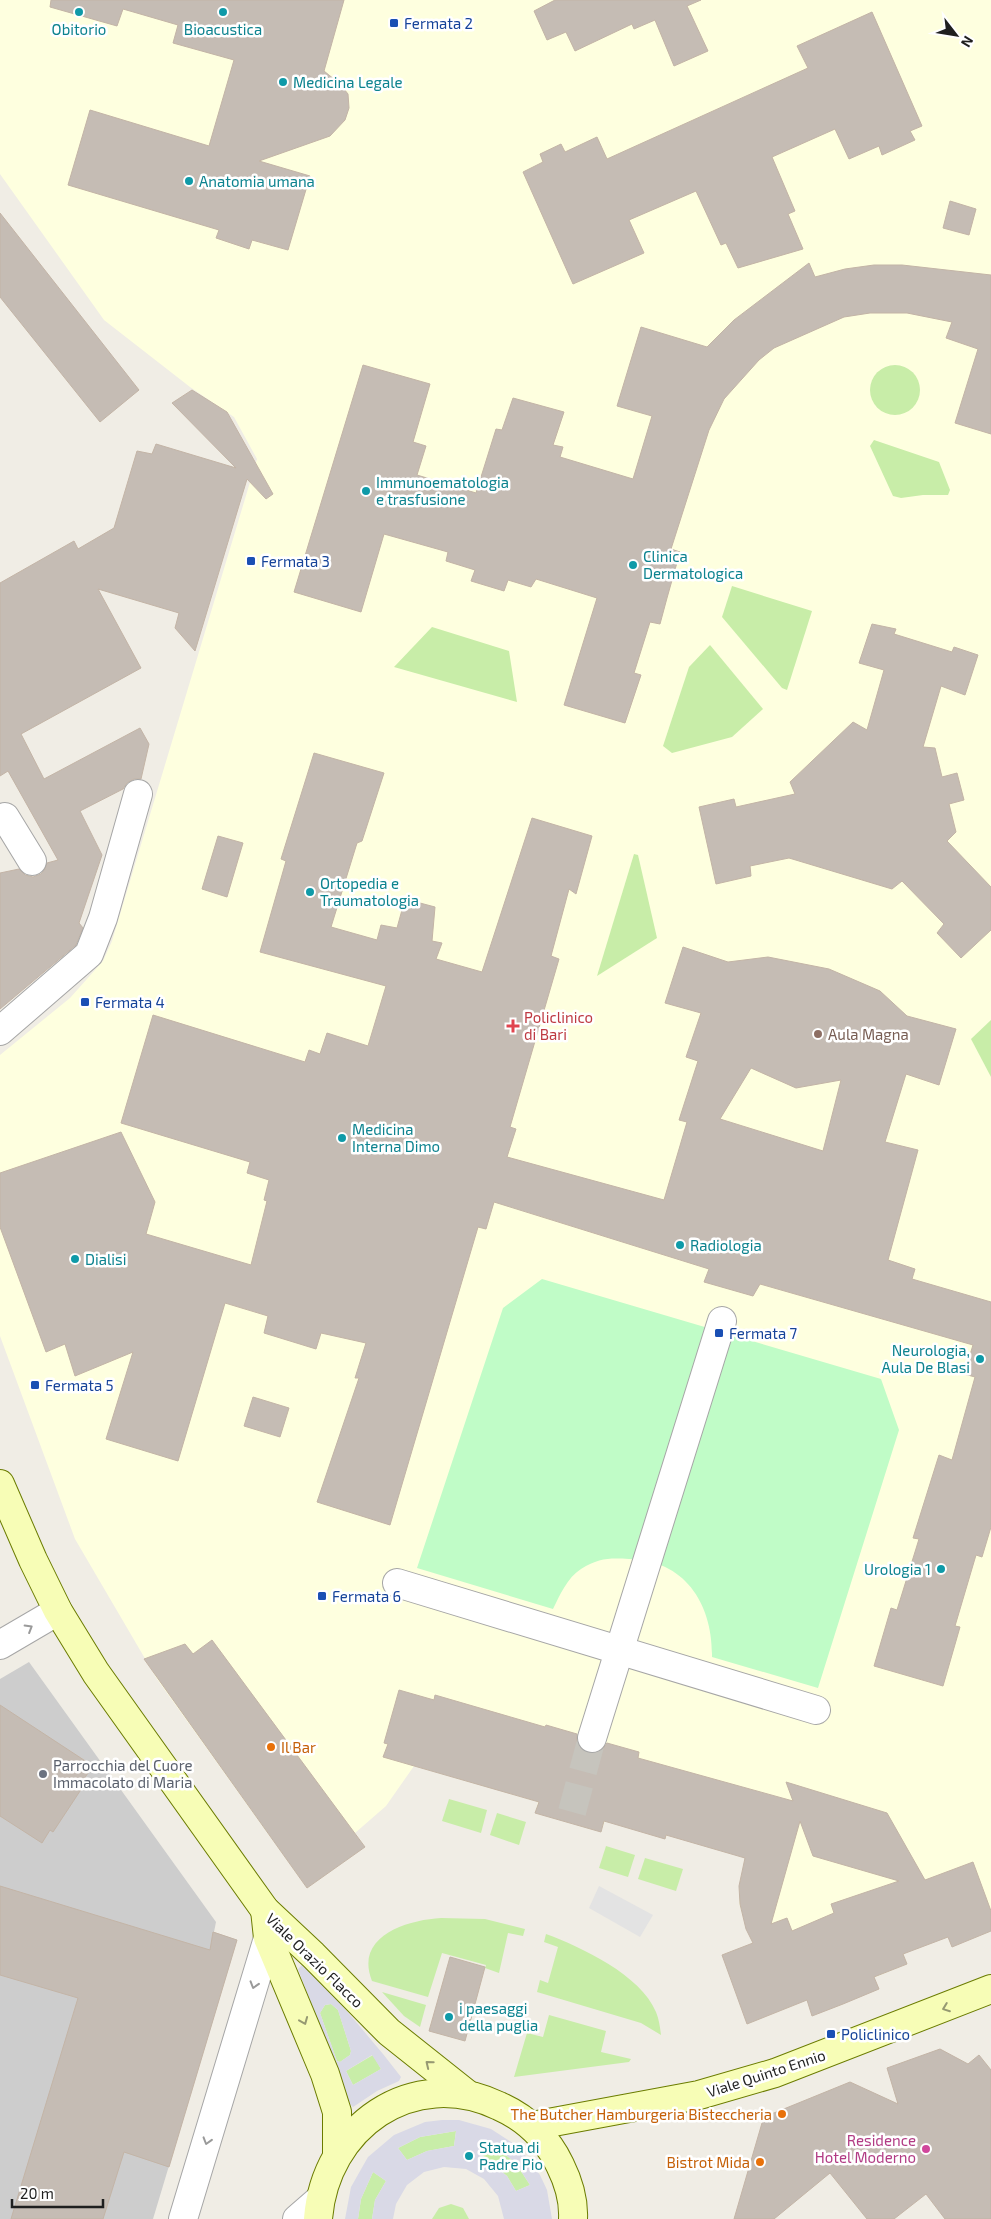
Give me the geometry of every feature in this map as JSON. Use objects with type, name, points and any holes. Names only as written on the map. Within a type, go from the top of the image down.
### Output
[{"type":"street","points":[[0,1031],[90,954],[103,918],[138,794]]},
{"type":"street","points":[[0,820],[4,818],[32,861]]},
{"type":"street","points":[[592,1738],[722,1321]]},
{"type":"street","points":[[0,1484],[32,1560],[58,1611],[96,1673],[265,1910]]},
{"type":"street","points":[[397,1583],[816,1710]]},
{"type":"street","points":[[0,1645],[58,1611]]},
{"type":"street","name":"Viale Orazio Flacco","points":[[265,1910],[268,1938],[325,2074],[337,2112],[337,2153]]},
{"type":"street","name":"Viale Orazio Flacco","points":[[265,1910],[313,1955],[389,2032],[467,2094]]},
{"type":"street","points":[[183,2219],[268,1938]]},
{"type":"street","name":"Viale Quinto Ennio","points":[[532,2126],[662,2103],[775,2073],[991,1989]]},
{"type":"street","points":[[297,2219],[319,2209],[326,2176],[337,2153],[356,2130],[380,2111],[407,2099],[437,2093],[467,2094],[485,2099],[515,2113],[532,2126],[553,2151],[568,2180],[573,2219]]},
{"type":"shaded area","name":"Policlinico di Bari","points":[[0,0],[991,0],[991,1931],[953,1946],[948,1937],[903,1953],[907,1964],[840,1992],[792,1997],[795,2005],[747,2024],[755,1942],[752,1941],[739,1903],[739,1886],[747,1854],[733,1849],[731,1854],[667,1835],[665,1839],[605,1821],[601,1832],[535,1813],[538,1802],[414,1766],[386,1806],[355,1833],[365,1847],[307,1888],[157,1679],[75,1539],[0,1336],[0,1055],[70,998],[103,961],[112,941],[257,459],[234,417],[190,387],[104,320],[0,174]]},
{"type":"shaded area","points":[[29,1662],[216,1922],[214,1932],[237,1940],[153,2219],[0,2219],[0,1679]]},
{"type":"shaded area","points":[[599,1886],[653,1915],[640,1937],[589,1908]]},
{"type":"shaded area","points":[[302,1965],[307,1965],[313,1971],[401,2077],[399,2081],[377,2091],[353,2107],[350,2104],[298,1969]],"holes":[[[331,2004],[338,2010],[351,2051],[350,2055],[340,2062],[337,2061],[320,2013],[325,2005]],[[372,2055],[381,2069],[353,2085],[346,2071]]]},
{"type":"shaded area","points":[[459,2120],[491,2129],[519,2147],[540,2175],[547,2190],[552,2219],[504,2219],[498,2196],[484,2179],[466,2169],[444,2167],[424,2172],[407,2185],[396,2204],[393,2219],[372,2219],[375,2200],[386,2181],[373,2172],[361,2199],[358,2219],[345,2219],[351,2187],[368,2157],[394,2135],[425,2122]],"holes":[[[456,2131],[454,2146],[427,2151],[407,2160],[398,2148],[420,2137]],[[489,2143],[515,2162],[530,2185],[516,2191],[507,2176],[482,2155]]]},
{"type":"green space","points":[[895,365],[904,367],[915,376],[920,390],[918,399],[909,410],[895,415],[886,413],[875,404],[870,390],[872,381],[881,370]]},
{"type":"green space","points":[[874,440],[939,462],[950,490],[948,495],[923,495],[901,498],[893,496],[870,446]]},
{"type":"green space","points":[[732,586],[812,611],[787,690],[782,688],[722,617]]},
{"type":"green space","points":[[432,627],[509,651],[517,702],[394,667]]},
{"type":"green space","points":[[710,645],[763,709],[732,737],[672,753],[663,746],[689,667]]},
{"type":"green space","points":[[634,854],[638,855],[657,938],[597,976]]},
{"type":"green space","points":[[991,1020],[991,1077],[971,1039]]},
{"type":"green space","points":[[542,1279],[881,1379],[899,1430],[818,1688],[712,1657],[707,1619],[701,1603],[692,1589],[680,1576],[666,1567],[649,1561],[610,1559],[587,1565],[568,1582],[553,1609],[417,1568],[503,1308]]},
{"type":"green space","points":[[449,1799],[487,1810],[481,1833],[442,1821]]},
{"type":"green space","points":[[497,1813],[526,1822],[519,1845],[490,1835]]},
{"type":"green space","points":[[606,1846],[635,1855],[628,1877],[599,1868]]},
{"type":"green space","points":[[645,1858],[683,1869],[676,1891],[638,1879]]},
{"type":"green space","points":[[441,1918],[485,1919],[525,1929],[523,1936],[508,1933],[499,1973],[485,1968],[486,1965],[442,1953],[428,1997],[372,1981],[368,1965],[370,1952],[377,1942],[387,1933],[399,1927],[413,1922]]},
{"type":"green space","points":[[546,1934],[576,1946],[624,1974],[648,1999],[656,2012],[661,2035],[641,2023],[537,1992],[540,1980],[548,1983],[558,1947],[544,1942]]},
{"type":"green space","points":[[382,1992],[426,2005],[420,2027],[404,2016]]},
{"type":"green space","points":[[331,2004],[338,2010],[351,2051],[350,2055],[340,2062],[337,2061],[320,2013],[325,2005]]},
{"type":"green space","points":[[549,2015],[606,2031],[601,2052],[631,2059],[629,2062],[514,2077],[527,2033],[543,2037]]},
{"type":"green space","points":[[373,2055],[381,2069],[353,2085],[346,2071]]},
{"type":"green space","points":[[456,2131],[454,2146],[427,2151],[407,2160],[398,2148],[420,2137]]},
{"type":"green space","points":[[489,2143],[515,2162],[530,2185],[516,2191],[507,2176],[481,2155]]},
{"type":"green space","points":[[373,2172],[386,2181],[375,2200],[372,2219],[358,2219],[361,2199]]},
{"type":"green space","points":[[451,2204],[463,2208],[469,2219],[432,2219],[439,2208]]},
{"type":"building","points":[[51,0],[344,0],[324,71],[340,84],[348,94],[349,108],[345,120],[330,136],[259,161],[310,176],[288,250],[252,240],[249,249],[216,238],[219,230],[68,185],[90,110],[209,146],[234,60],[173,43],[178,25],[123,9],[117,26],[50,7]]},
{"type":"building","points":[[555,0],[701,0],[687,6],[708,51],[674,66],[655,20],[634,29],[632,24],[575,51],[566,32],[547,40],[534,11]]},
{"type":"building","points":[[872,12],[922,126],[910,131],[915,140],[882,155],[879,146],[849,159],[835,129],[772,157],[795,211],[788,214],[803,249],[738,268],[726,243],[721,245],[696,191],[629,220],[644,253],[573,284],[523,172],[543,162],[540,154],[561,144],[565,152],[597,137],[607,159],[808,68],[797,46]]},
{"type":"building","points":[[950,201],[976,209],[969,235],[943,228]]},
{"type":"building","points":[[0,213],[139,390],[100,422],[0,297]]},
{"type":"building","points":[[809,263],[815,277],[845,269],[874,265],[902,265],[991,275],[991,434],[955,423],[978,349],[946,338],[952,322],[907,313],[870,313],[844,317],[774,348],[759,360],[724,399],[709,430],[671,549],[680,552],[660,624],[650,622],[634,673],[641,675],[625,723],[564,705],[597,598],[536,579],[531,587],[508,580],[504,591],[471,581],[475,570],[446,561],[448,552],[384,534],[361,612],[294,592],[363,365],[430,384],[413,442],[426,446],[417,475],[476,493],[496,429],[502,430],[513,398],[564,412],[553,445],[563,447],[560,457],[633,479],[652,416],[617,406],[641,327],[707,347],[734,320]]},
{"type":"building","points":[[192,390],[227,412],[273,494],[266,499],[247,479],[195,651],[175,628],[179,613],[98,589],[141,668],[21,734],[44,779],[140,728],[149,744],[141,779],[134,779],[127,783],[123,789],[80,811],[102,855],[79,923],[83,928],[76,945],[0,1009],[0,873],[19,869],[25,875],[33,877],[41,874],[47,863],[58,860],[8,771],[0,776],[0,583],[74,541],[78,549],[114,528],[137,451],[152,454],[156,444],[236,468],[172,403]]},
{"type":"building","points":[[872,624],[896,629],[894,634],[952,652],[954,647],[978,655],[965,695],[941,686],[923,747],[935,748],[942,777],[957,773],[964,800],[949,804],[956,832],[947,841],[991,887],[991,930],[961,958],[937,933],[944,924],[902,881],[892,889],[789,858],[750,866],[751,876],[716,884],[699,807],[734,799],[736,807],[795,794],[790,782],[853,722],[867,730],[884,670],[859,663]]},
{"type":"building","points":[[314,753],[384,773],[362,841],[357,843],[331,927],[377,940],[381,925],[397,928],[405,899],[435,907],[432,941],[442,943],[436,959],[482,972],[532,818],[592,836],[576,894],[569,889],[551,956],[559,959],[510,1127],[516,1129],[507,1157],[664,1200],[687,1122],[679,1120],[698,1061],[686,1057],[701,1013],[665,1003],[683,947],[728,962],[768,957],[829,969],[880,991],[907,1016],[956,1029],[939,1085],[906,1074],[885,1142],[918,1150],[888,1260],[915,1269],[912,1279],[991,1302],[991,1527],[982,1557],[976,1555],[955,1626],[960,1627],[943,1686],[874,1666],[891,1608],[897,1610],[919,1539],[913,1538],[939,1455],[952,1460],[975,1377],[964,1374],[973,1345],[760,1284],[753,1296],[704,1282],[709,1269],[494,1202],[486,1229],[478,1227],[390,1525],[317,1502],[359,1378],[355,1378],[366,1343],[321,1333],[316,1349],[264,1333],[268,1316],[225,1303],[178,1461],[106,1439],[133,1352],[75,1376],[65,1344],[46,1352],[0,1227],[0,1173],[121,1132],[155,1202],[146,1234],[251,1265],[267,1201],[264,1200],[269,1180],[247,1173],[250,1162],[121,1123],[153,1015],[305,1062],[309,1050],[320,1054],[327,1033],[368,1046],[386,986],[260,952],[286,861],[281,859]],"holes":[[[751,1068],[796,1088],[841,1080],[823,1151],[720,1119]]]},
{"type":"building","points":[[218,836],[243,843],[227,897],[202,889]]},
{"type":"building","points":[[253,1397],[289,1408],[280,1437],[244,1426]]},
{"type":"building","points":[[212,1640],[365,1847],[307,1888],[144,1659],[185,1644],[193,1654]]},
{"type":"building","points":[[399,1690],[434,1700],[435,1695],[545,1727],[546,1725],[577,1734],[577,1742],[580,1748],[588,1753],[596,1753],[602,1750],[607,1743],[639,1752],[638,1758],[793,1801],[786,1782],[887,1813],[925,1880],[973,1862],[991,1911],[991,1931],[952,1947],[948,1937],[903,1954],[907,1964],[874,1977],[879,1989],[812,2016],[807,2000],[747,2024],[722,1955],[753,1943],[746,1929],[740,1904],[739,1886],[745,1858],[666,1835],[665,1839],[604,1821],[601,1832],[535,1813],[539,1802],[383,1757],[388,1744],[384,1743]],"holes":[[[800,1821],[813,1856],[899,1881],[831,1904],[834,1913],[792,1931],[787,1918],[771,1924]]]},
{"type":"building","name":"Parrocchia del Cuore Immacolato di Maria","points":[[0,1705],[93,1766],[81,1783],[84,1785],[53,1832],[50,1830],[42,1843],[0,1816]]},
{"type":"building","points":[[0,1886],[210,1950],[213,1932],[237,1940],[169,2167],[124,2152],[103,2219],[11,2219],[78,1998],[0,1975]]},
{"type":"building","points":[[450,1957],[485,1967],[465,2041],[429,2031]]},
{"type":"building","points":[[940,2049],[968,2064],[979,2055],[991,2070],[991,2219],[945,2219],[926,2194],[894,2219],[867,2219],[830,2173],[774,2219],[734,2219],[762,2123],[769,2115],[850,2082],[898,2104],[887,2068]]},
{"type":"tunnel","points":[[572,1812],[592,1738]]},
{"type":"place","name":"Obitorio","points":[[79,12]]},
{"type":"place","name":"Bioacustica","points":[[223,12]]},
{"type":"place","name":"Fermata 2","points":[[394,23]]},
{"type":"place","name":"Medicina Legale","points":[[283,82]]},
{"type":"place","name":"Anatomia umana","points":[[189,181]]},
{"type":"place","name":"Immunoematologia e trasfusione","points":[[366,491]]},
{"type":"place","name":"Fermata 3","points":[[251,561]]},
{"type":"place","name":"Clinica Dermatologica","points":[[633,565]]},
{"type":"place","name":"Ortopedia e Traumatologia","points":[[310,892]]},
{"type":"place","name":"Fermata 4","points":[[85,1002]]},
{"type":"place","name":"Policlinico di Bari","points":[[513,1026]]},
{"type":"place","name":"Aula Magna","points":[[818,1034]]},
{"type":"place","name":"Medicina Interna Dimo","points":[[342,1138]]},
{"type":"place","name":"Radiologia","points":[[680,1245]]},
{"type":"place","name":"Dialisi","points":[[75,1259]]},
{"type":"place","name":"Fermata 7","points":[[719,1333]]},
{"type":"place","name":"Neurologia, Aula De Blasi","points":[[980,1359]]},
{"type":"place","name":"Fermata 5","points":[[35,1385]]},
{"type":"place","name":"Urologia 1","points":[[941,1569]]},
{"type":"place","name":"Fermata 6","points":[[322,1596]]},
{"type":"place","name":"Il Bar","points":[[271,1747]]},
{"type":"place","name":"Parrocchia del Cuore Immacolato di Maria","points":[[43,1774]]},
{"type":"place","name":"i paesaggi della puglia","points":[[449,2017]]},
{"type":"place","name":"Policlinico","points":[[831,2034]]},
{"type":"place","name":"The Butcher Hamburgeria Bisteccheria","points":[[782,2114]]},
{"type":"place","name":"Residence Hotel Moderno","points":[[926,2149]]},
{"type":"place","name":"Statua di Padre Pio","points":[[469,2156]]},
{"type":"place","name":"Bistrot Mida","points":[[760,2162]]}]
